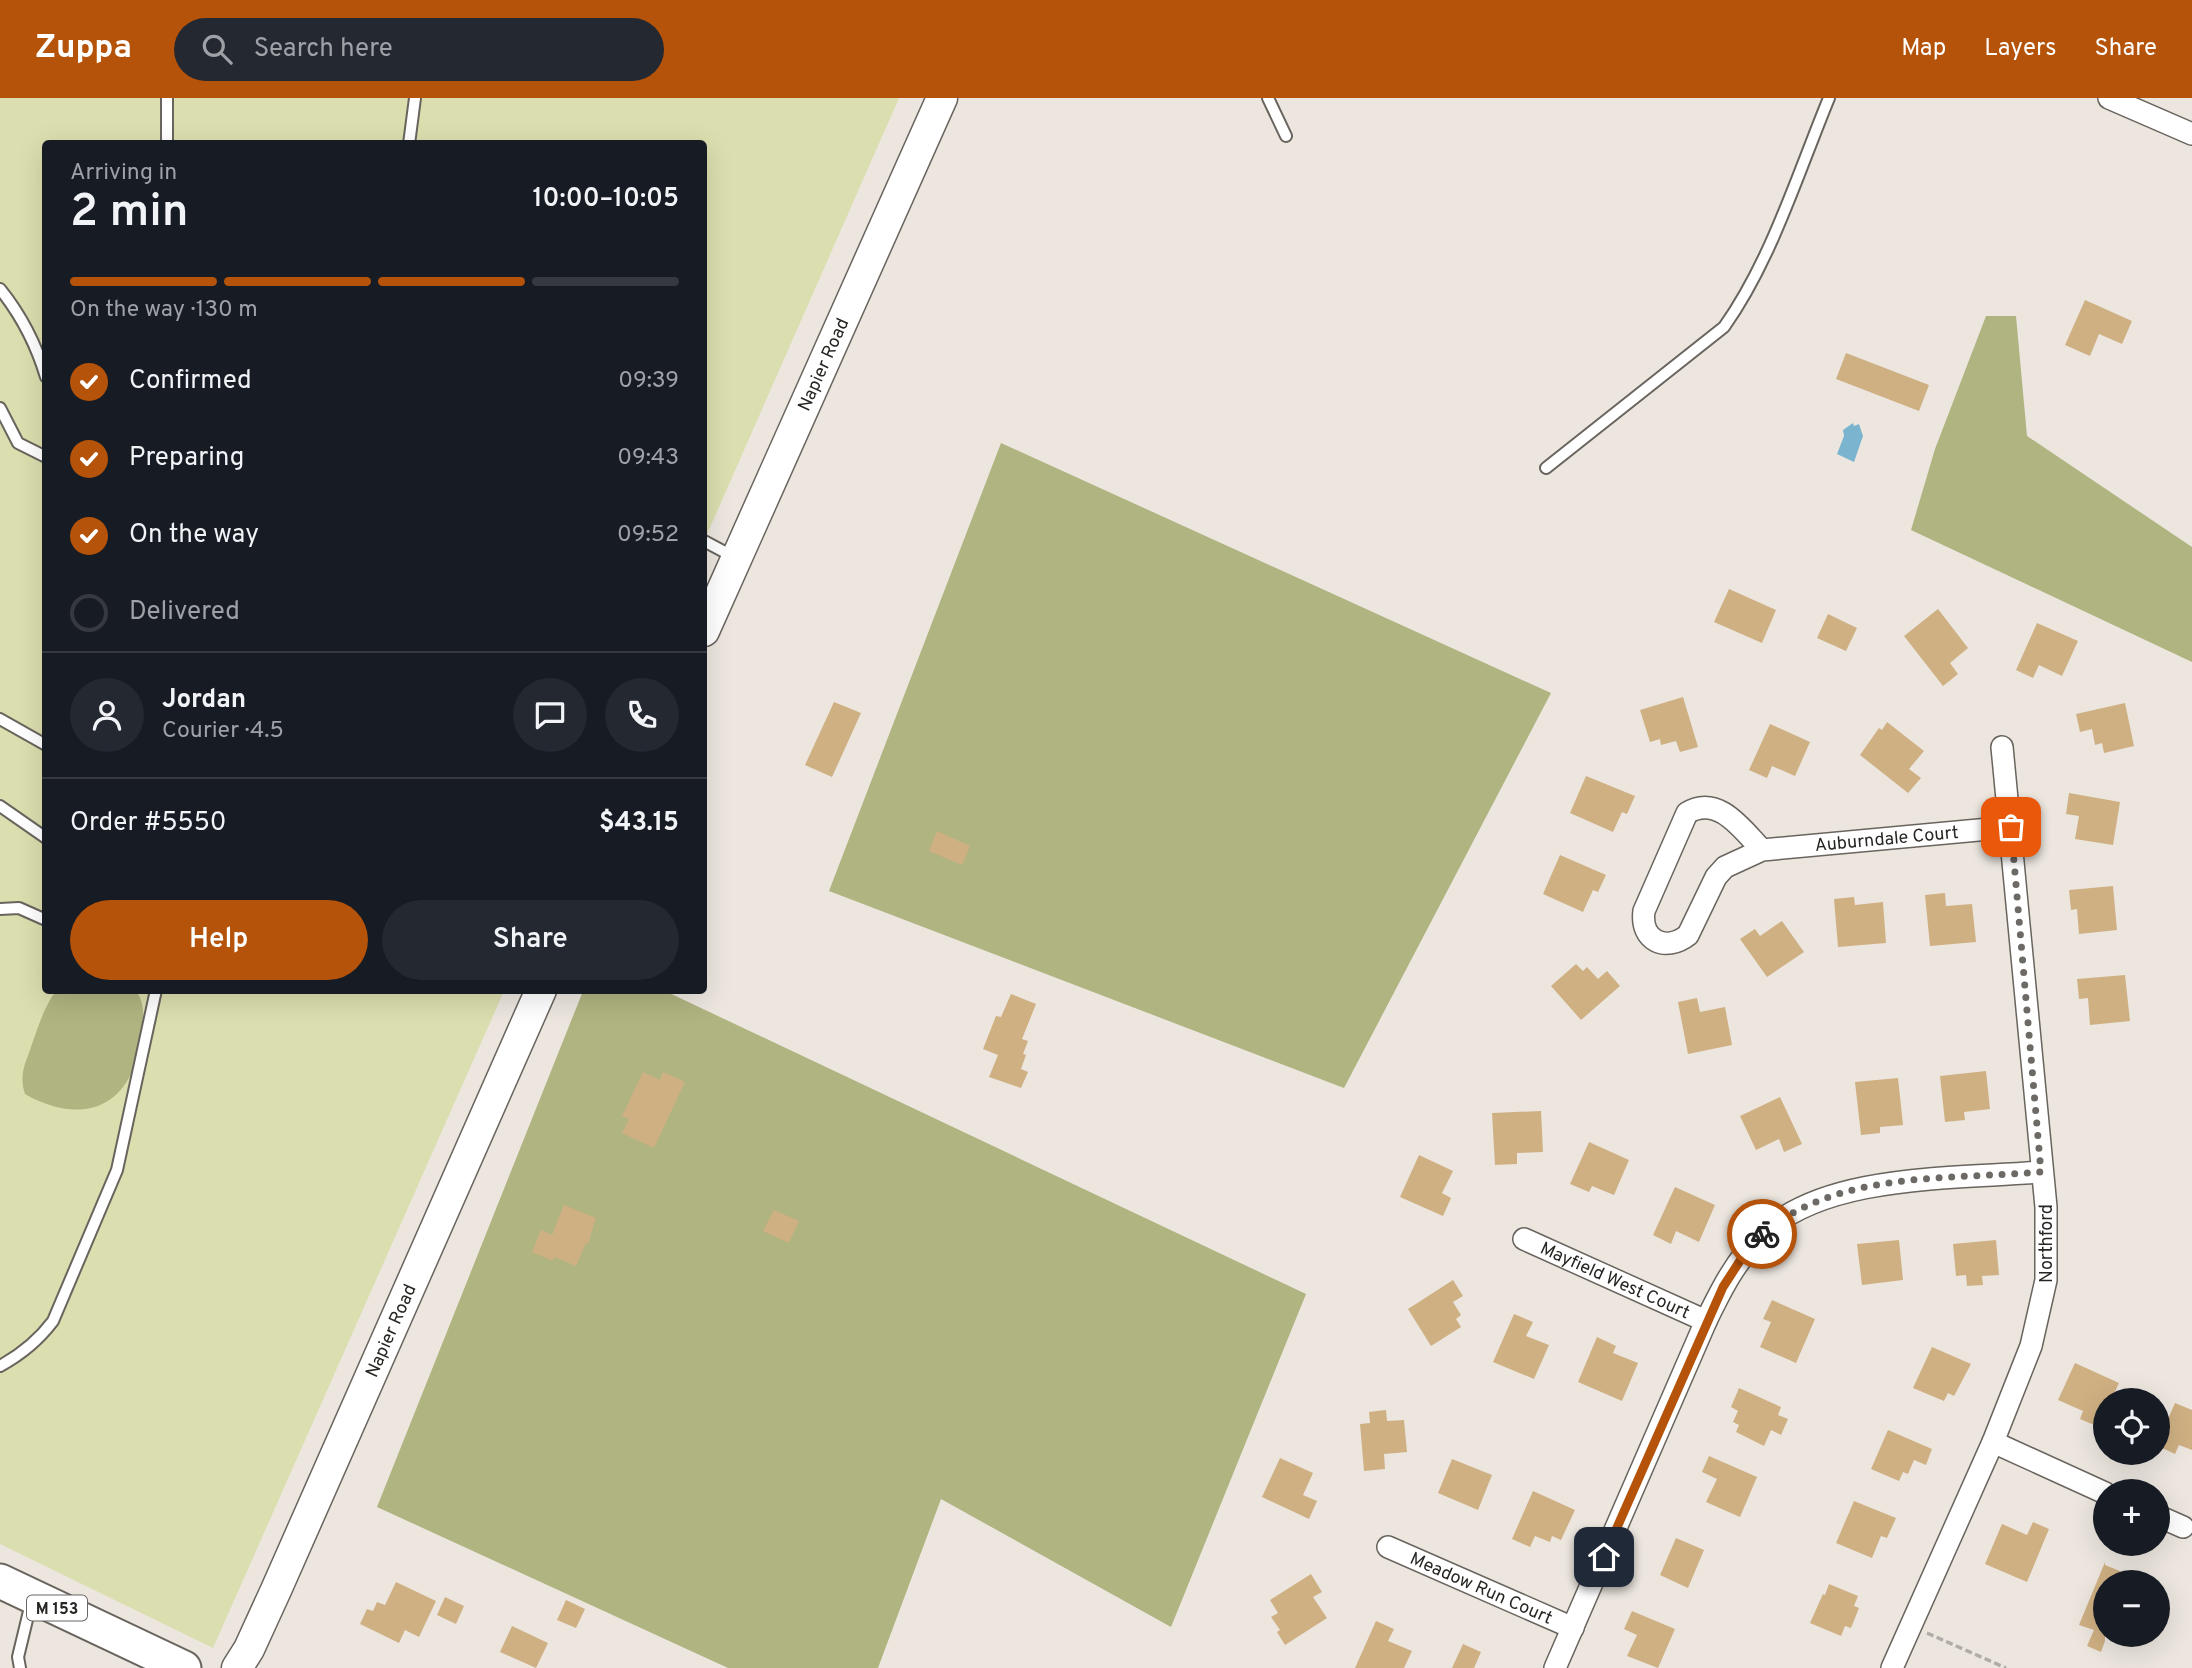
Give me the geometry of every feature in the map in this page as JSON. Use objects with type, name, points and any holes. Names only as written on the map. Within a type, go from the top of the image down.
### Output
[{"type":"main road","name":"M 153","points":[[0,1581],[184,1668]]},
{"type":"street","name":"Napier Road","points":[[707,624],[942,98]]},
{"type":"street","points":[[2109,98],[2192,134]]},
{"type":"street","name":"Northford","points":[[1892,1668],[1993,1442],[2031,1346],[2042,1300],[2048,1234],[2003,747]]},
{"type":"street","name":"Auburndale Court","points":[[1762,850],[1731,819],[1716,809],[1707,806],[1687,813],[1644,911],[1647,932],[1662,944],[1680,941],[1688,935],[1716,877],[1725,867],[1762,850],[2011,827]]},
{"type":"street","name":"Napier Road","points":[[237,1668],[249,1649],[276,1590],[539,994]]},
{"type":"street","points":[[1555,1668],[1706,1321],[1723,1287],[1745,1253],[1762,1234],[1798,1210],[1856,1189],[1885,1183],[2041,1172]]},
{"type":"street","name":"Mayfield West Court","points":[[1524,1239],[1706,1321]]},
{"type":"street","points":[[1993,1442],[2093,1488]]},
{"type":"street","points":[[2170,1521],[2183,1527]]},
{"type":"street","name":"Meadow Run Court","points":[[1388,1547],[1573,1628]]},
{"type":"lane","points":[[167,98],[167,140]]},
{"type":"lane","points":[[410,140],[415,98]]},
{"type":"lane","points":[[1268,98],[1286,136]]},
{"type":"lane","points":[[1546,468],[1724,327],[1744,299],[1760,265],[1829,98]]},
{"type":"lane","points":[[0,289],[17,310],[42,364]]},
{"type":"lane","points":[[0,408],[18,443],[42,455]]},
{"type":"lane","points":[[707,543],[736,558]]},
{"type":"lane","points":[[0,719],[42,743]]},
{"type":"lane","points":[[0,806],[42,835]]},
{"type":"lane","points":[[0,909],[19,908],[42,917]]},
{"type":"lane","points":[[0,1366],[40,1338],[53,1321],[117,1170],[155,994]]},
{"type":"lane","points":[[20,1668],[18,1657],[33,1597]]},
{"type":"path","points":[[1910,1626],[2006,1668]]},
{"type":"green space","points":[[0,98],[899,98],[707,534],[707,140],[42,140],[42,994],[503,994],[213,1648],[0,1544]]},
{"type":"green space","points":[[1986,316],[2016,316],[2027,436],[2192,547],[2192,662],[1911,530],[1935,449]]},
{"type":"green space","points":[[1001,443],[1551,693],[1344,1088],[829,891]]},
{"type":"green space","points":[[54,994],[138,994],[142,1003],[142,1029],[131,1074],[122,1089],[98,1106],[69,1109],[25,1094],[22,1080],[24,1067]]},
{"type":"green space","points":[[582,994],[671,994],[1306,1294],[1171,1627],[941,1499],[878,1668],[728,1668],[377,1507]]},
{"type":"water","points":[[1853,423],[1854,426],[1859,424],[1863,436],[1854,462],[1837,454],[1844,436],[1843,430]]},
{"type":"building","points":[[2085,300],[2132,321],[2122,344],[2099,334],[2090,356],[2065,345]]},
{"type":"building","points":[[1846,353],[1929,385],[1919,411],[1836,379]]},
{"type":"building","points":[[1729,589],[1776,610],[1762,643],[1714,622]]},
{"type":"building","points":[[1938,609],[1968,648],[1950,663],[1958,674],[1943,686],[1904,636]]},
{"type":"building","points":[[1828,614],[1857,628],[1846,651],[1817,638]]},
{"type":"building","points":[[2037,623],[2078,641],[2062,676],[2039,665],[2033,678],[2016,670]]},
{"type":"building","points":[[1683,697],[1698,747],[1680,752],[1676,741],[1661,745],[1660,739],[1650,742],[1640,710]]},
{"type":"building","points":[[834,702],[861,713],[832,777],[805,765]]},
{"type":"building","points":[[2125,703],[2134,746],[2104,753],[2102,743],[2095,745],[2092,729],[2080,732],[2076,714]]},
{"type":"building","points":[[1887,722],[1924,751],[1909,769],[1921,778],[1908,793],[1860,755],[1879,728],[1882,730]]},
{"type":"building","points":[[1770,724],[1810,742],[1795,776],[1772,766],[1767,778],[1749,770]]},
{"type":"building","points":[[1586,776],[1635,796],[1627,814],[1622,812],[1613,832],[1570,813]]},
{"type":"building","points":[[2069,793],[2120,802],[2113,845],[2075,839],[2079,816],[2066,814]]},
{"type":"building","points":[[937,831],[970,846],[962,865],[929,851]]},
{"type":"building","points":[[1560,855],[1606,875],[1598,892],[1593,890],[1583,912],[1543,894]]},
{"type":"building","points":[[2113,886],[2117,930],[2079,934],[2077,909],[2071,910],[2069,890]]},
{"type":"building","points":[[1945,893],[1946,906],[1972,904],[1976,942],[1930,946],[1925,895]]},
{"type":"building","points":[[1854,897],[1855,905],[1883,902],[1886,943],[1838,947],[1834,899]]},
{"type":"building","points":[[1782,921],[1804,952],[1767,977],[1740,939],[1755,929],[1760,936]]},
{"type":"building","points":[[1576,964],[1583,971],[1587,967],[1598,979],[1607,971],[1620,986],[1581,1020],[1551,986]]},
{"type":"building","points":[[2125,975],[2130,1021],[2090,1025],[2088,998],[2079,999],[2077,979]]},
{"type":"building","points":[[1011,994],[1036,1004],[1022,1039],[1028,1041],[1021,1069],[1028,1072],[1021,1088],[989,1077],[998,1055],[983,1049],[996,1016],[1001,1017]]},
{"type":"building","points":[[1697,998],[1700,1012],[1725,1007],[1732,1045],[1688,1054],[1678,1002]]},
{"type":"building","points":[[1986,1071],[1990,1109],[1964,1112],[1965,1120],[1945,1122],[1940,1076]]},
{"type":"building","points":[[643,1072],[660,1080],[663,1072],[685,1082],[654,1148],[622,1133],[629,1119],[622,1116]]},
{"type":"building","points":[[1898,1078],[1903,1125],[1880,1127],[1880,1133],[1861,1135],[1855,1082]]},
{"type":"building","points":[[1780,1097],[1802,1144],[1784,1152],[1779,1139],[1756,1150],[1740,1116]]},
{"type":"building","points":[[1541,1111],[1543,1152],[1517,1153],[1517,1164],[1495,1165],[1492,1113]]},
{"type":"building","points":[[1589,1142],[1629,1160],[1614,1195],[1592,1186],[1589,1192],[1570,1184]]},
{"type":"building","points":[[1419,1155],[1453,1171],[1442,1193],[1451,1198],[1443,1216],[1400,1197]]},
{"type":"building","points":[[1675,1187],[1715,1205],[1699,1242],[1676,1231],[1671,1244],[1653,1235]]},
{"type":"building","points":[[564,1205],[596,1218],[588,1244],[586,1243],[576,1266],[554,1257],[553,1261],[532,1252],[541,1230],[552,1235]]},
{"type":"building","points":[[774,1210],[799,1221],[789,1243],[763,1231]]},
{"type":"building","points":[[1899,1240],[1903,1280],[1862,1285],[1857,1244]]},
{"type":"building","points":[[1996,1240],[1999,1275],[1982,1276],[1983,1285],[1967,1286],[1966,1275],[1956,1276],[1953,1244]]},
{"type":"building","points":[[1453,1280],[1463,1296],[1453,1302],[1461,1315],[1456,1319],[1461,1327],[1431,1346],[1408,1309]]},
{"type":"building","points":[[1772,1300],[1815,1319],[1796,1363],[1760,1347],[1771,1322],[1763,1319]]},
{"type":"building","points":[[1514,1314],[1533,1322],[1526,1336],[1549,1345],[1534,1379],[1493,1362]]},
{"type":"building","points":[[1597,1337],[1616,1346],[1613,1353],[1638,1363],[1622,1401],[1578,1382]]},
{"type":"building","points":[[1932,1347],[1971,1364],[1954,1396],[1948,1393],[1944,1401],[1913,1388]]},
{"type":"building","points":[[2075,1363],[2119,1383],[2117,1388],[2093,1388],[2093,1424],[2080,1419],[2083,1411],[2058,1400]]},
{"type":"building","points":[[1739,1388],[1781,1407],[1778,1415],[1788,1419],[1781,1435],[1771,1430],[1764,1446],[1736,1432],[1739,1425],[1733,1422],[1738,1411],[1731,1407]]},
{"type":"building","points":[[2175,1403],[2192,1410],[2192,1450],[2179,1445],[2175,1454],[2170,1452],[2170,1414]]},
{"type":"building","points":[[1386,1410],[1387,1421],[1404,1420],[1407,1452],[1384,1454],[1385,1469],[1364,1471],[1360,1424],[1370,1423],[1369,1412]]},
{"type":"building","points":[[1888,1430],[1932,1449],[1926,1465],[1914,1460],[1908,1474],[1903,1472],[1899,1481],[1871,1469]]},
{"type":"building","points":[[1709,1456],[1757,1477],[1740,1517],[1706,1502],[1717,1479],[1702,1472]]},
{"type":"building","points":[[1280,1458],[1313,1473],[1303,1495],[1317,1501],[1309,1519],[1262,1497]]},
{"type":"building","points":[[1452,1459],[1492,1475],[1478,1510],[1438,1493]]},
{"type":"building","points":[[1533,1491],[1575,1510],[1561,1540],[1552,1536],[1550,1542],[1535,1536],[1530,1547],[1512,1539]]},
{"type":"building","points":[[1854,1501],[1896,1518],[1887,1538],[1881,1536],[1872,1558],[1836,1543]]},
{"type":"building","points":[[2033,1522],[2049,1529],[2027,1582],[1985,1564],[2002,1524],[2027,1535]]},
{"type":"building","points":[[1676,1538],[1704,1550],[1688,1588],[1660,1575]]},
{"type":"building","points":[[2105,1562],[2105,1565],[2117,1570],[2102,1570]]},
{"type":"building","points":[[1311,1574],[1322,1592],[1313,1597],[1327,1618],[1285,1645],[1277,1632],[1280,1630],[1271,1617],[1278,1613],[1270,1600]]},
{"type":"building","points":[[396,1582],[436,1601],[419,1637],[405,1630],[399,1643],[360,1624],[367,1609],[373,1611],[377,1602],[385,1605]]},
{"type":"building","points":[[1829,1584],[1858,1596],[1854,1606],[1859,1608],[1851,1628],[1845,1626],[1841,1636],[1810,1623]]},
{"type":"building","points":[[2093,1591],[2093,1630],[2079,1625]]},
{"type":"building","points":[[445,1597],[464,1606],[456,1624],[437,1615]]},
{"type":"building","points":[[566,1600],[585,1609],[576,1628],[557,1620]]},
{"type":"building","points":[[1632,1611],[1675,1629],[1658,1668],[1627,1656],[1637,1635],[1624,1629]]},
{"type":"building","points":[[1376,1621],[1394,1629],[1388,1641],[1412,1651],[1404,1668],[1355,1668]]},
{"type":"building","points":[[512,1626],[548,1643],[536,1668],[500,1652]]},
{"type":"building","points":[[2093,1632],[2093,1647],[2103,1647],[2101,1652],[2087,1646]]},
{"type":"building","points":[[1463,1644],[1481,1652],[1474,1668],[1452,1668]]},
{"type":"way so far","points":[[1762,1234],[1798,1210],[1856,1189],[1885,1183],[2041,1172],[2011,827]]},
{"type":"route","points":[[1604,1557],[1706,1321],[1731,1273],[1762,1234]]}]
